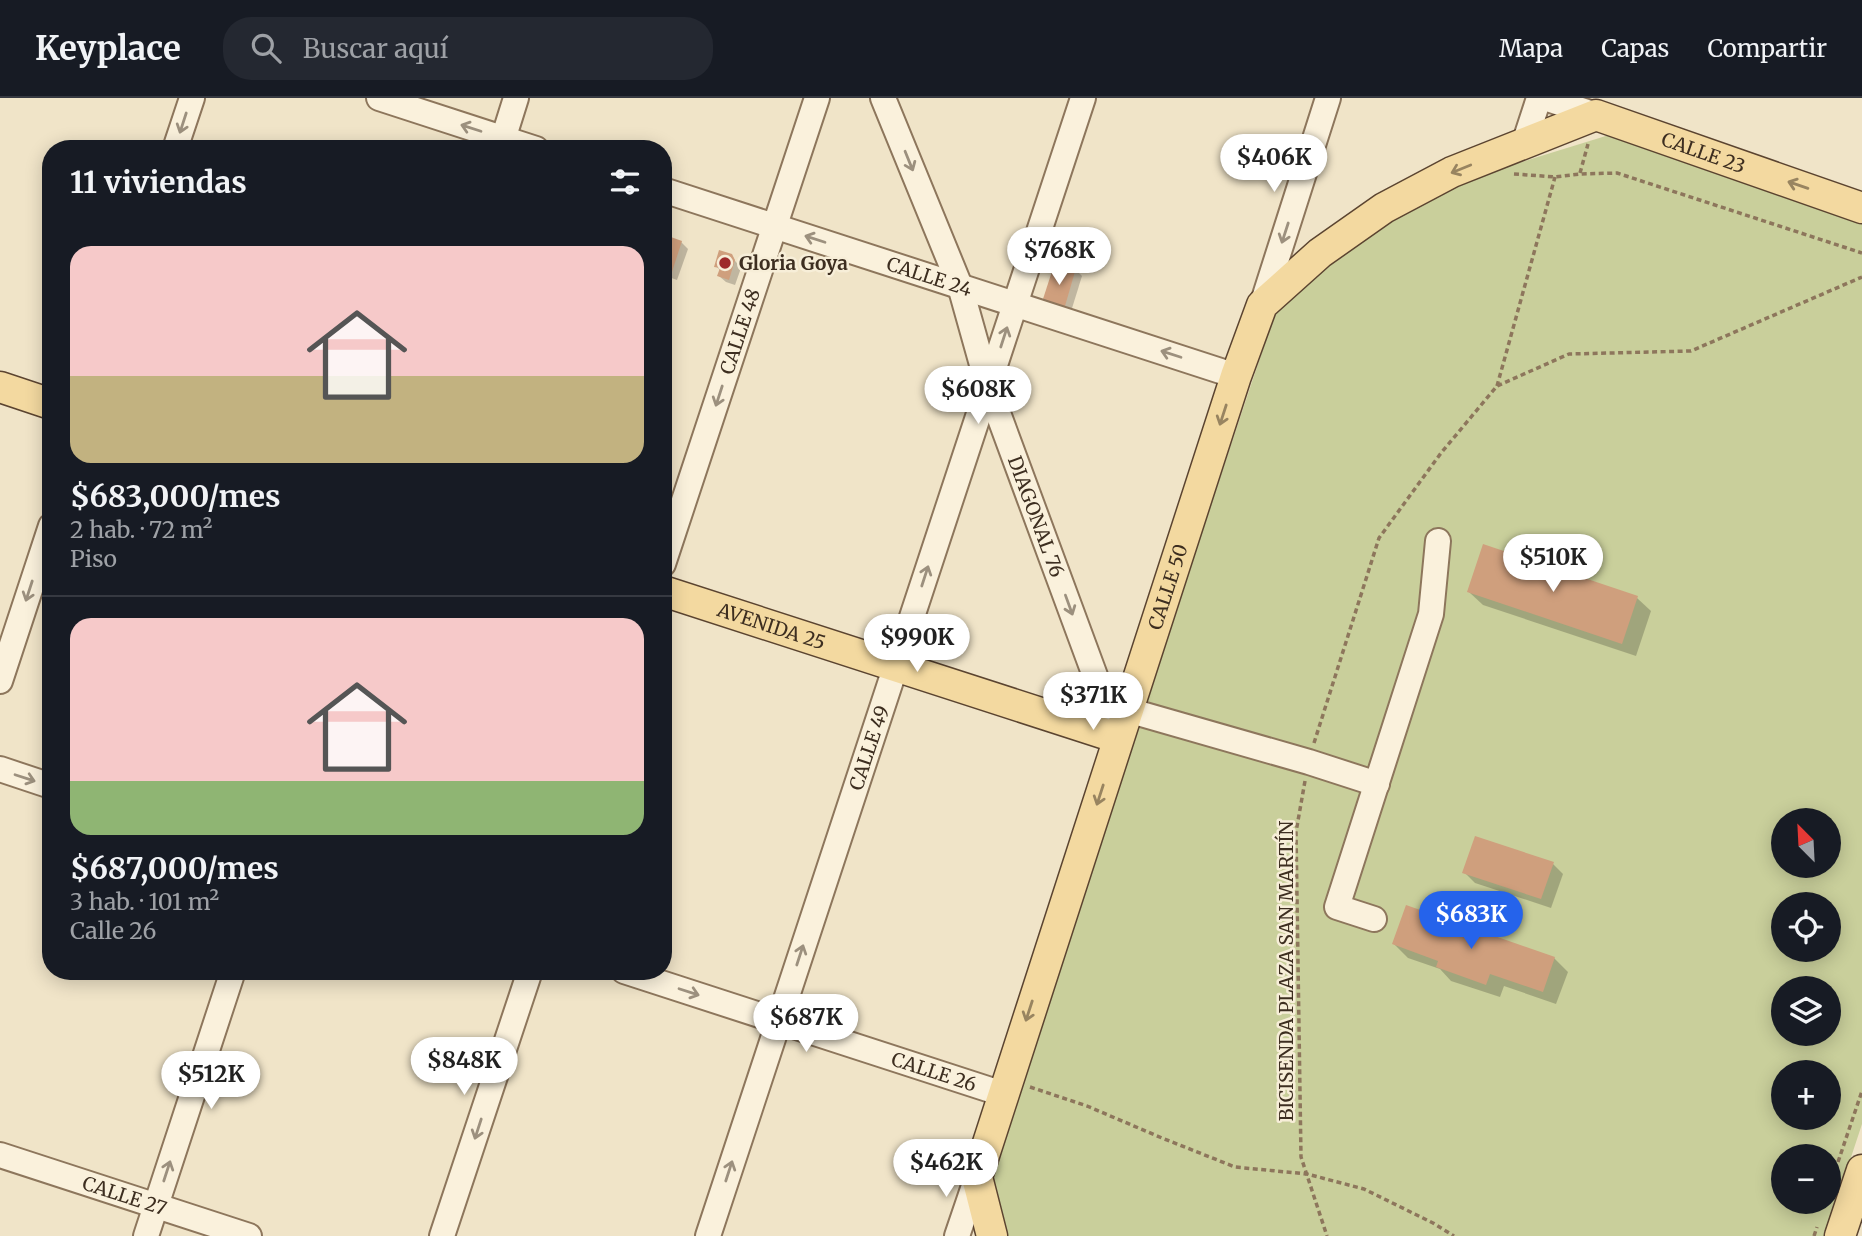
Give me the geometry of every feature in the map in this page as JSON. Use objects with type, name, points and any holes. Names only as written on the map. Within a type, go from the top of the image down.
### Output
[{"type":"main road","points":[[1262,305],[1320,253],[1384,208],[1452,172],[1524,144],[1592,106]]},
{"type":"main road","name":"CALLE 23","points":[[1592,106],[1862,208]]},
{"type":"main road","name":"CALLE 50","points":[[977,1177],[1116,745],[1117,707],[1262,305]]},
{"type":"main road","points":[[0,376],[42,389]]},
{"type":"main road","points":[[0,387],[42,401]]},
{"type":"main road","name":"AVENIDA 25","points":[[672,594],[894,673]]},
{"type":"main road","name":"AVENIDA 25","points":[[672,608],[894,673],[1116,745]]},
{"type":"main road","points":[[1840,1236],[1850,1168]]},
{"type":"main road","points":[[977,1177],[992,1236]]},
{"type":"street","points":[[178,140],[192,98]]},
{"type":"street","points":[[379,98],[491,140]]},
{"type":"street","points":[[503,140],[516,98]]},
{"type":"street","name":"CALLE 48","points":[[672,537],[817,98]]},
{"type":"street","name":"DIAGONAL 76","points":[[883,98],[960,286],[988,386],[1117,707]]},
{"type":"street","name":"CALLE 49","points":[[708,1236],[1083,98]]},
{"type":"street","name":"CALLE 50","points":[[1262,305],[1328,98]]},
{"type":"street","points":[[1524,144],[1539,98]]},
{"type":"street","name":"CALLE 23","points":[[1545,98],[1592,106]]},
{"type":"street","name":"CALLE 24","points":[[672,193],[1236,376]]},
{"type":"street","points":[[1374,919],[1337,907],[1431,614],[1438,541]]},
{"type":"street","points":[[0,681],[42,553]]},
{"type":"street","points":[[1117,707],[1309,761],[1377,784]]},
{"type":"street","points":[[0,769],[42,783]]},
{"type":"street","points":[[146,1236],[230,980]]},
{"type":"street","points":[[442,1236],[527,980]]},
{"type":"street","name":"CALLE 26","points":[[652,980],[778,1021],[1005,1088]]},
{"type":"street","name":"CALLE 27","points":[[0,1155],[249,1236]]},
{"type":"street","name":"CALLE 50","points":[[957,1236],[977,1177]]},
{"type":"path","points":[[1514,174],[1555,177],[1617,173],[1862,253]]},
{"type":"path","points":[[1497,386],[1555,177]]},
{"type":"path","name":"BICISENDA PLAZA SAN MARTÍN","points":[[1327,1236],[1301,1157],[1296,832],[1309,761],[1379,538],[1441,453],[1497,386],[1569,354],[1691,351],[1862,277]]},
{"type":"path","points":[[1005,1088],[1087,1106],[1235,1167],[1307,1174],[1364,1189],[1454,1236]]},
{"type":"path","points":[[1850,1168],[1862,1091]]},
{"type":"green space","points":[[1609,135],[1862,218],[1862,1124],[1841,1188],[1841,1144],[1771,1144],[1771,1214],[1832,1214],[1825,1236],[1006,1236],[988,1173],[1278,304],[1428,191]]},
{"type":"building","points":[[672,237],[682,241],[672,272]]},
{"type":"building","name":"Gloria Goya","points":[[719,250],[732,254],[735,260],[729,280],[717,276],[720,268],[714,267]]},
{"type":"building","points":[[1055,262],[1076,268],[1063,313],[1047,309],[1043,299]]},
{"type":"building","points":[[1483,544],[1638,596],[1622,644],[1467,592]]},
{"type":"building","points":[[1475,836],[1554,862],[1541,899],[1462,873]]},
{"type":"building","points":[[1406,905],[1555,957],[1543,992],[1490,974],[1486,985],[1436,967],[1438,961],[1392,944]]},
{"type":"place","name":"Gloria Goya","points":[[725,263]]}]
